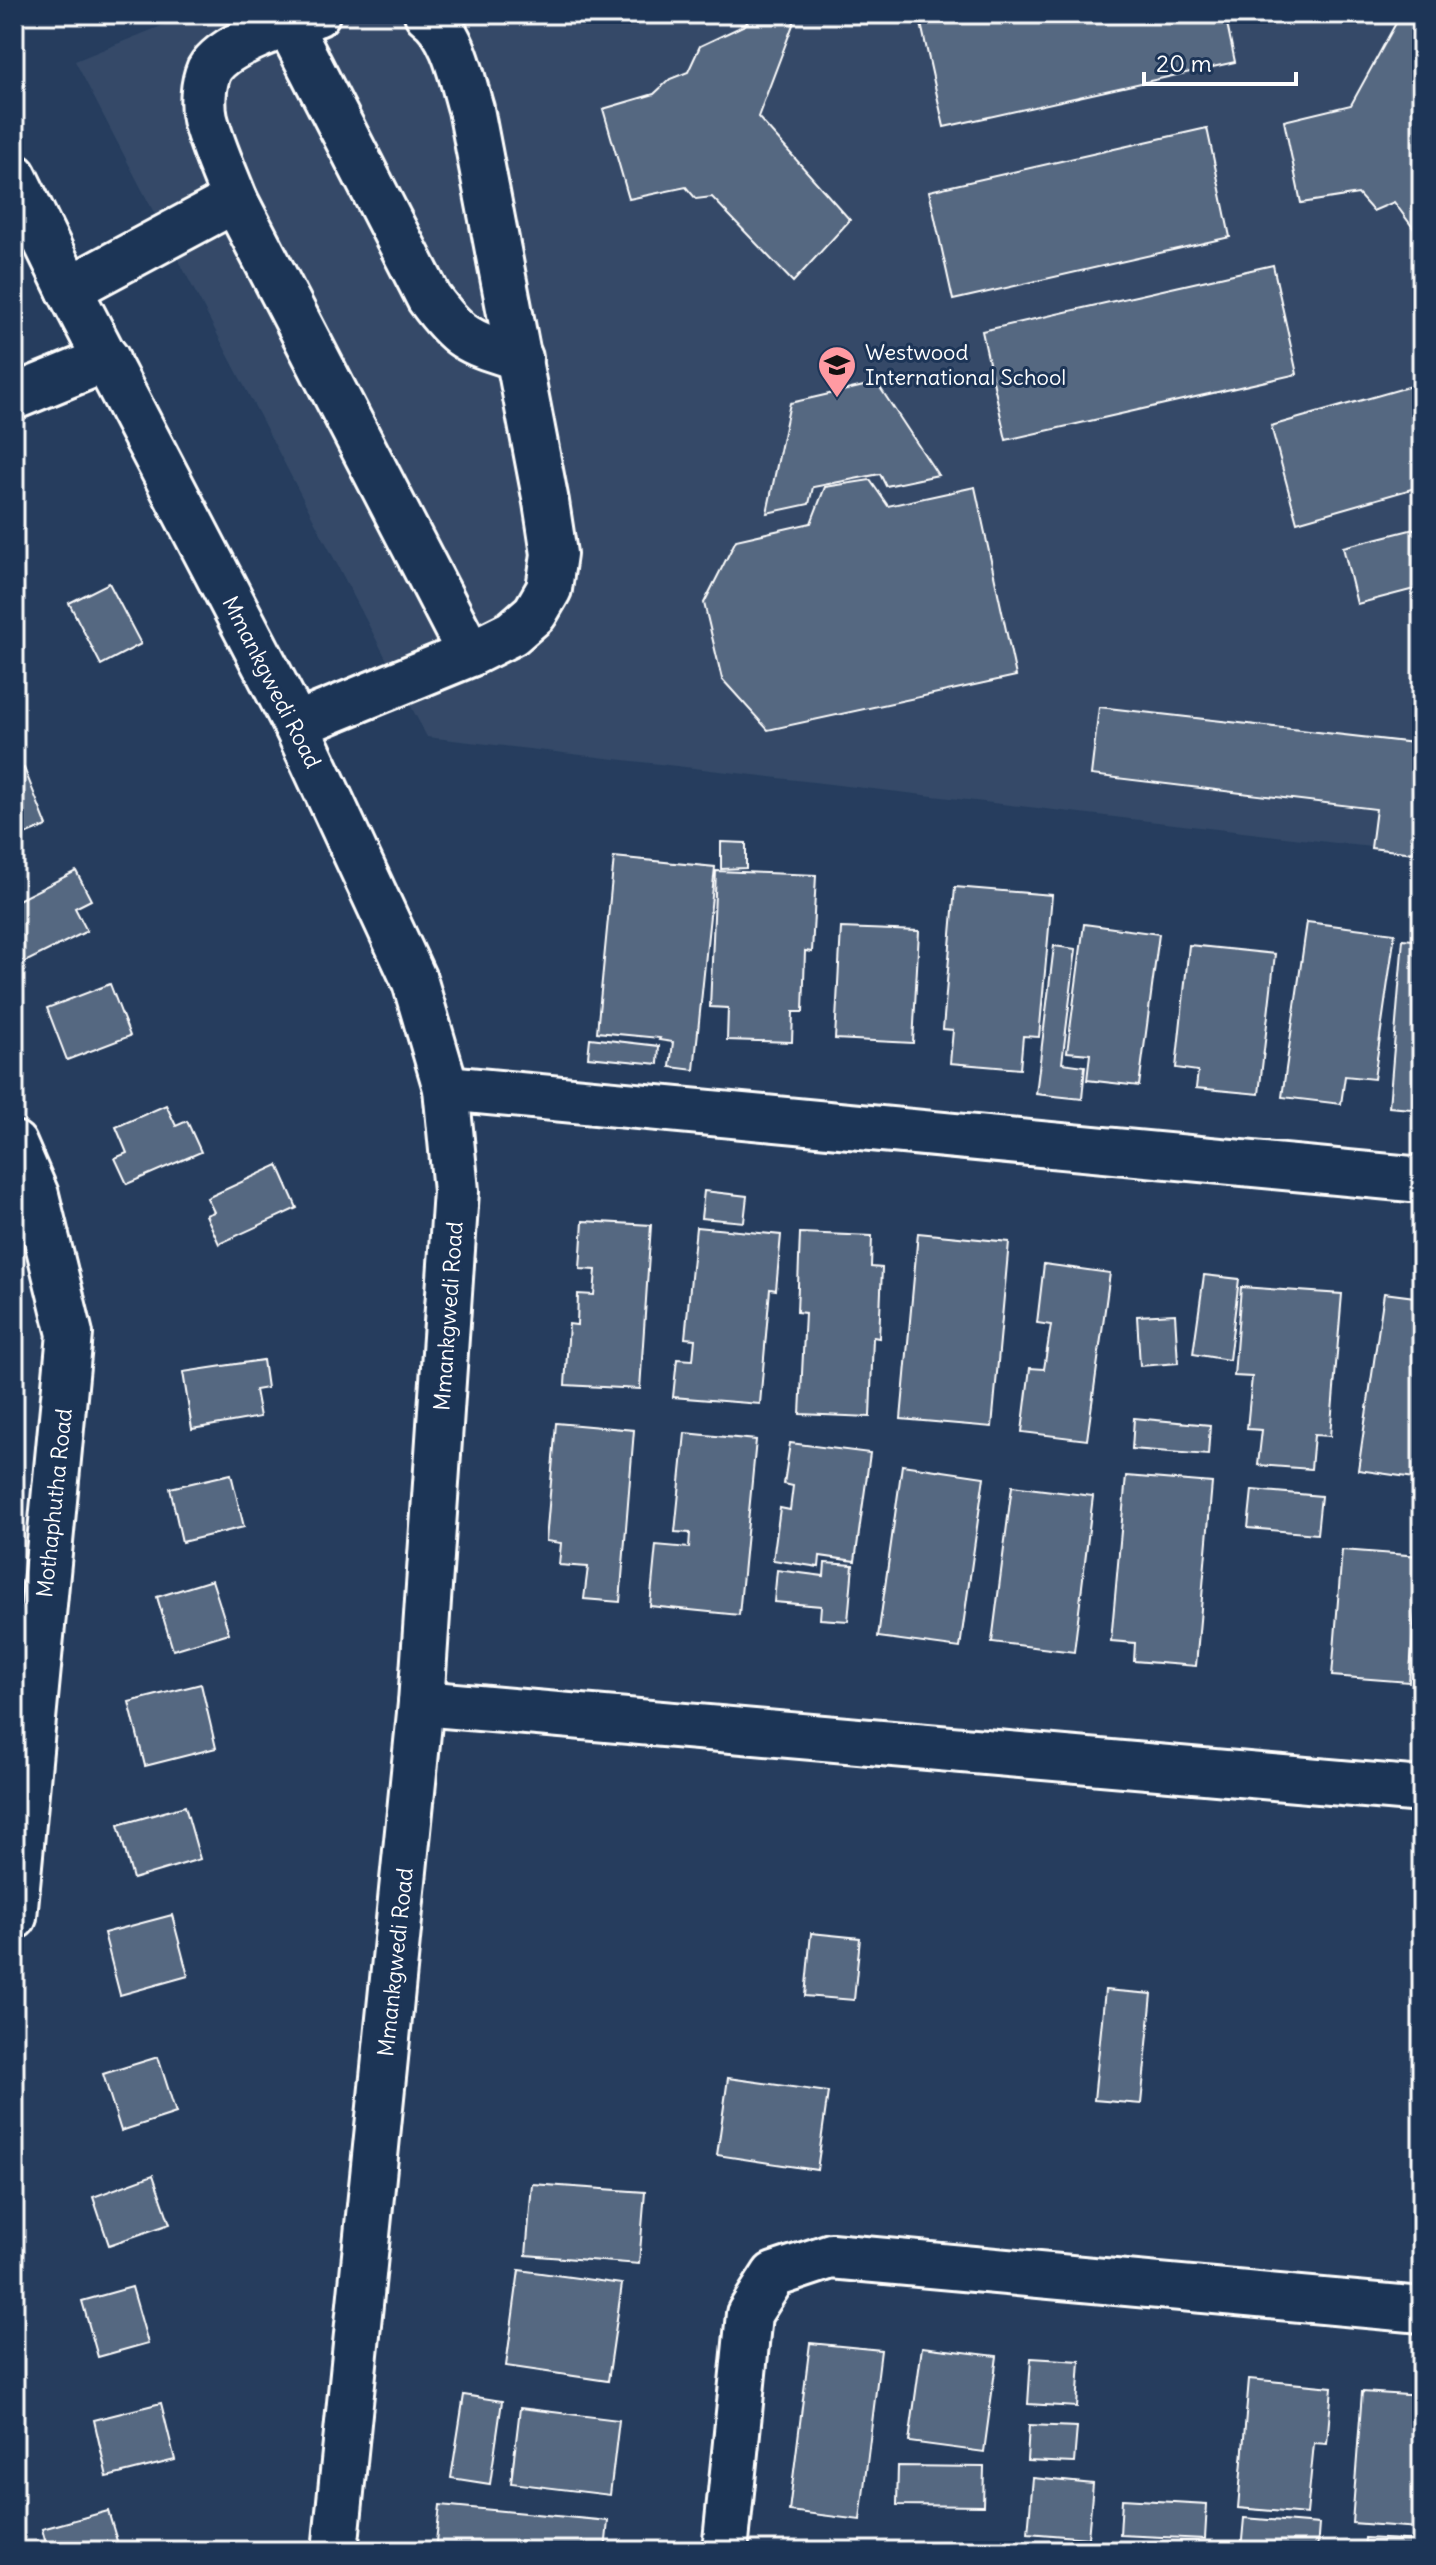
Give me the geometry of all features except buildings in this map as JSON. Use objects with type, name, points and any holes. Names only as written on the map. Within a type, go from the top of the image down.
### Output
[{"type":"street","points":[[296,725],[470,654],[512,633],[535,613],[549,589],[554,554],[520,358],[471,109],[449,46],[427,14]]},
{"type":"street","points":[[470,654],[235,200],[206,120],[203,98],[209,71],[222,55],[302,19],[429,298],[448,324],[468,341],[520,358]]},
{"type":"street","name":"Mmankgwedi Road","points":[[14,176],[69,289],[296,725],[415,982],[446,1088],[456,1191],[421,1703],[335,2551]]},
{"type":"street","points":[[69,289],[235,200]]},
{"type":"street","points":[[14,397],[107,359]]},
{"type":"street","points":[[446,1088],[1422,1180]]},
{"type":"street","name":"Mothaphutha Road","points":[[14,1144],[36,1195],[70,1334],[14,1917]]},
{"type":"street","points":[[421,1703],[1422,1790]]},
{"type":"street","points":[[725,2551],[749,2314],[774,2275],[831,2256],[1422,2310]]},
{"type":"shaded area","name":"Westwood International School","points":[[191,14],[1422,14],[1422,853],[427,737],[75,61]]},
{"type":"place","name":"Westwood International School","points":[[837,399]]}]
